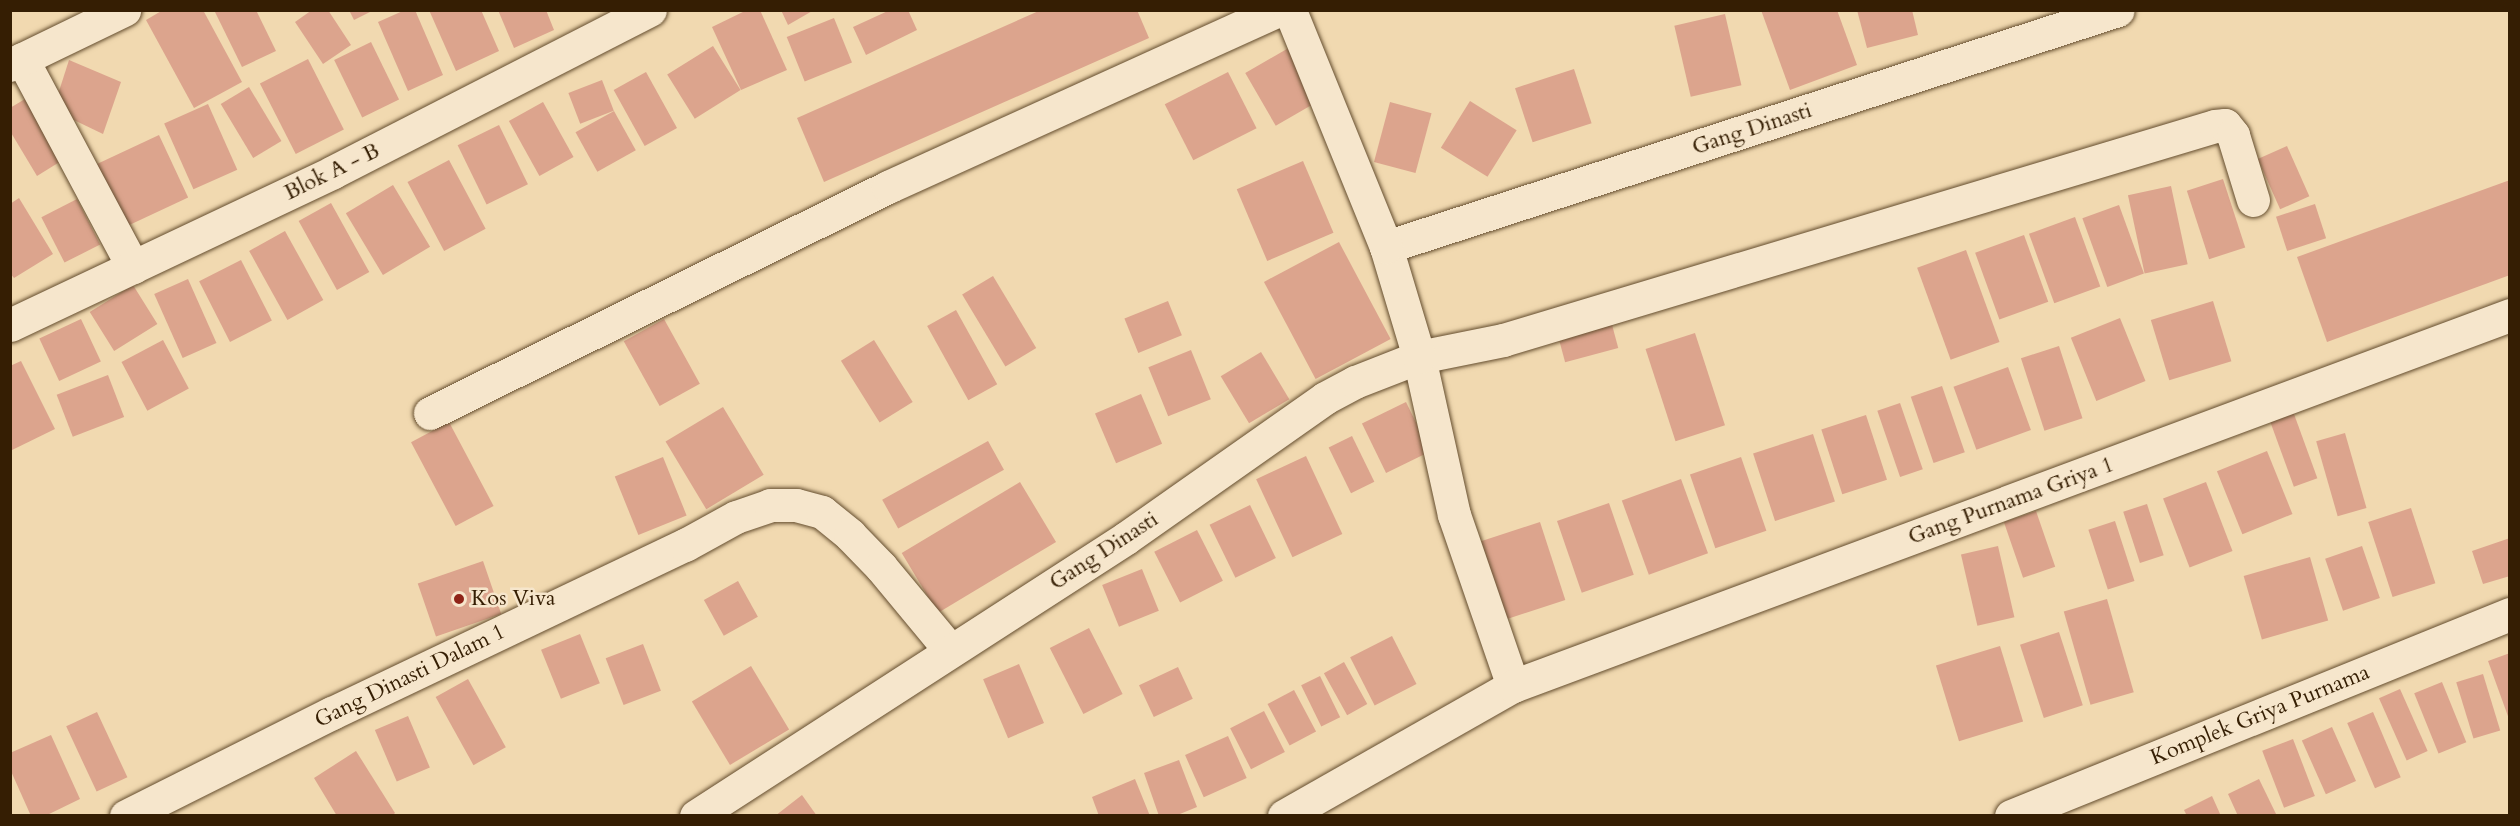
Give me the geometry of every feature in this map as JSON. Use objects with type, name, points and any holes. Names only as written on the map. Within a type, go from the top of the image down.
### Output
[{"type":"street","points":[[124,10],[16,62],[133,267]]},
{"type":"street","name":"Blok A - B","points":[[10,325],[333,172],[650,10]]},
{"type":"street","name":"Gang Dinasti","points":[[1386,247],[2118,10]]},
{"type":"street","points":[[430,413],[888,187],[1271,12],[1386,247],[1419,357],[1454,515],[1513,686]]},
{"type":"street","name":"Gang Dinasti","points":[[696,816],[1126,538],[1325,398],[1355,382],[1419,357],[1503,340],[2215,126],[2225,125],[2233,135],[2253,200]]},
{"type":"street","name":"Gang Purnama Griya 1","points":[[1284,816],[1513,686],[2510,315]]},
{"type":"street","name":"Gang Dinasti Dalam 1","points":[[126,816],[332,713],[685,544],[736,517],[770,505],[796,505],[822,512],[850,535],[881,567],[950,650]]},
{"type":"street","name":"Komplek Griya Purnama","points":[[2011,816],[2510,614]]},
{"type":"building","points":[[163,10],[203,10],[242,82],[194,108],[146,20]]},
{"type":"building","points":[[214,10],[256,10],[276,51],[242,67]]},
{"type":"building","points":[[312,10],[328,10],[351,45],[323,64],[295,22]]},
{"type":"building","points":[[349,10],[374,10],[354,20]]},
{"type":"building","points":[[405,10],[415,10],[443,75],[408,91],[378,22]]},
{"type":"building","points":[[429,10],[481,10],[499,51],[456,71]]},
{"type":"building","points":[[498,10],[546,10],[554,30],[514,48]]},
{"type":"building","points":[[747,10],[760,10],[787,70],[741,90],[712,27]]},
{"type":"building","points":[[781,10],[814,10],[788,25]]},
{"type":"building","points":[[890,10],[908,10],[917,30],[866,55],[853,27]]},
{"type":"building","points":[[1041,10],[1137,10],[1149,38],[824,182],[797,118]]},
{"type":"building","points":[[1761,10],[1837,10],[1857,65],[1790,90]]},
{"type":"building","points":[[1857,10],[1912,10],[1918,35],[1867,48]]},
{"type":"building","points":[[1725,14],[1741,85],[1691,97],[1674,26]]},
{"type":"building","points":[[834,18],[852,63],[805,82],[787,37]]},
{"type":"building","points":[[371,42],[399,100],[362,117],[334,60]]},
{"type":"building","points":[[713,46],[741,90],[695,119],[667,75]]},
{"type":"building","points":[[1292,46],[1322,99],[1276,126],[1245,73]]},
{"type":"building","points":[[308,59],[344,129],[296,154],[260,84]]},
{"type":"building","points":[[69,60],[121,82],[103,134],[53,110]]},
{"type":"building","points":[[1574,69],[1592,123],[1533,142],[1515,88]]},
{"type":"building","points":[[646,72],[677,128],[645,146],[614,90]]},
{"type":"building","points":[[1228,72],[1257,128],[1193,160],[1165,104]]},
{"type":"building","points":[[602,80],[614,111],[580,124],[568,93]]},
{"type":"building","points":[[249,87],[281,141],[253,158],[221,104]]},
{"type":"building","points":[[30,96],[66,158],[37,176],[10,131],[10,108]]},
{"type":"building","points":[[1470,101],[1517,130],[1487,177],[1441,148]]},
{"type":"building","points":[[543,102],[574,157],[539,176],[509,121]]},
{"type":"building","points":[[1390,102],[1432,113],[1415,173],[1374,162]]},
{"type":"building","points":[[208,104],[237,170],[193,189],[164,124]]},
{"type":"building","points":[[614,111],[636,150],[597,172],[576,132]]},
{"type":"building","points":[[499,125],[528,184],[487,204],[458,145]]},
{"type":"building","points":[[159,135],[188,198],[126,227],[96,164]]},
{"type":"building","points":[[2287,146],[2309,196],[2280,209],[2258,159]]},
{"type":"building","points":[[449,160],[486,229],[444,251],[408,182]]},
{"type":"building","points":[[1303,161],[1333,233],[1267,261],[1237,189]]},
{"type":"building","points":[[2223,179],[2245,247],[2209,259],[2187,191]]},
{"type":"building","points":[[2510,180],[2510,275],[2327,342],[2297,257]]},
{"type":"building","points":[[393,185],[430,247],[383,275],[346,213]]},
{"type":"building","points":[[2171,186],[2188,264],[2145,273],[2128,195]]},
{"type":"building","points":[[19,198],[53,254],[14,278],[10,273],[10,204]]},
{"type":"building","points":[[77,199],[100,244],[65,263],[41,217]]},
{"type":"building","points":[[331,203],[369,272],[337,290],[299,221]]},
{"type":"building","points":[[2315,204],[2326,238],[2287,251],[2276,217]]},
{"type":"building","points":[[2119,205],[2144,274],[2107,287],[2082,218]]},
{"type":"building","points":[[2075,217],[2100,287],[2054,303],[2029,234]]},
{"type":"building","points":[[285,231],[323,300],[287,320],[249,251]]},
{"type":"building","points":[[2024,235],[2048,302],[1999,320],[1975,253]]},
{"type":"building","points":[[1339,242],[1391,339],[1316,379],[1264,282]]},
{"type":"building","points":[[1966,250],[2000,342],[1951,360],[1917,268]]},
{"type":"building","points":[[241,260],[272,321],[230,342],[199,281]]},
{"type":"building","points":[[993,276],[1036,348],[1005,367],[962,295]]},
{"type":"building","points":[[188,279],[216,343],[183,358],[154,294]]},
{"type":"building","points":[[133,285],[157,324],[114,351],[90,312]]},
{"type":"building","points":[[1168,301],[1182,335],[1138,353],[1124,319]]},
{"type":"building","points":[[2213,301],[2231,361],[2169,380],[2151,320]]},
{"type":"building","points":[[956,310],[997,384],[968,400],[927,326]]},
{"type":"building","points":[[2120,318],[2145,381],[2096,401],[2071,338]]},
{"type":"building","points":[[81,319],[101,362],[59,381],[39,338]]},
{"type":"building","points":[[664,319],[700,384],[660,406],[624,341]]},
{"type":"building","points":[[1611,321],[1618,348],[1565,362],[1558,335]]},
{"type":"building","points":[[1695,333],[1725,425],[1676,441],[1646,349]]},
{"type":"building","points":[[163,340],[189,389],[147,411],[122,362]]},
{"type":"building","points":[[874,340],[913,402],[880,423],[841,361]]},
{"type":"building","points":[[2059,346],[2082,418],[2044,431],[2021,358]]},
{"type":"building","points":[[1191,350],[1211,399],[1168,416],[1148,367]]},
{"type":"building","points":[[1261,352],[1289,399],[1249,423],[1221,376]]},
{"type":"building","points":[[21,361],[55,429],[10,451],[10,366]]},
{"type":"building","points":[[2008,367],[2031,430],[1976,450],[1953,387]]},
{"type":"building","points":[[108,375],[124,417],[73,437],[57,395]]},
{"type":"building","points":[[1942,386],[1965,452],[1934,463],[1911,397]]},
{"type":"building","points":[[1141,394],[1162,444],[1116,463],[1095,414]]},
{"type":"building","points":[[1406,402],[1430,451],[1386,473],[1362,423]]},
{"type":"building","points":[[1900,403],[1923,469],[1900,477],[1877,411]]},
{"type":"building","points":[[2290,403],[2317,478],[2294,487],[2267,412]]},
{"type":"building","points":[[723,407],[764,475],[706,509],[666,442]]},
{"type":"building","points":[[1866,415],[1887,480],[1842,494],[1821,430]]},
{"type":"building","points":[[449,422],[494,506],[456,526],[411,442]]},
{"type":"building","points":[[2345,433],[2366,508],[2338,516],[2316,441]]},
{"type":"building","points":[[1813,434],[1835,502],[1775,521],[1753,453]]},
{"type":"building","points":[[1352,436],[1374,482],[1351,493],[1329,447]]},
{"type":"building","points":[[988,441],[1004,470],[898,529],[882,500]]},
{"type":"building","points":[[2267,451],[2292,514],[2242,534],[2217,471]]},
{"type":"building","points":[[1306,456],[1342,534],[1292,557],[1256,479]]},
{"type":"building","points":[[663,457],[687,515],[638,535],[615,476]]},
{"type":"building","points":[[1741,457],[1766,531],[1715,548],[1690,475]]},
{"type":"building","points":[[1681,479],[1708,553],[1649,575],[1622,501]]},
{"type":"building","points":[[1020,482],[1056,542],[938,613],[902,553]]},
{"type":"building","points":[[2206,482],[2233,551],[2190,568],[2163,498]]},
{"type":"building","points":[[1609,503],[1634,575],[1582,593],[1557,521]]},
{"type":"building","points":[[2147,504],[2164,555],[2140,563],[2123,512]]},
{"type":"building","points":[[1250,505],[1276,558],[1235,578],[1210,525]]},
{"type":"building","points":[[2411,508],[2435,583],[2393,597],[2368,522]]},
{"type":"building","points":[[2036,511],[2055,567],[2023,578],[2004,522]]},
{"type":"building","points":[[2115,521],[2134,581],[2108,590],[2088,530]]},
{"type":"building","points":[[1540,522],[1565,600],[1506,619],[1481,541]]},
{"type":"building","points":[[1197,530],[1223,581],[1180,603],[1154,552]]},
{"type":"building","points":[[2510,538],[2510,576],[2483,584],[2472,551]]},
{"type":"building","points":[[1998,546],[2014,617],[1977,626],[1961,555]]},
{"type":"building","points":[[2362,546],[2380,598],[2343,611],[2325,559]]},
{"type":"building","points":[[2310,557],[2328,620],[2262,639],[2244,576]]},
{"type":"building","name":"Kos Viva","points":[[483,561],[501,614],[436,636],[418,583]]},
{"type":"building","points":[[1142,569],[1159,611],[1119,627],[1102,585]]},
{"type":"building","points":[[738,581],[758,617],[724,636],[704,600]]},
{"type":"building","points":[[2107,599],[2134,692],[2090,705],[2064,611]]},
{"type":"building","points":[[1089,628],[1123,694],[1083,714],[1050,648]]},
{"type":"building","points":[[2059,632],[2083,705],[2044,718],[2020,645]]},
{"type":"building","points":[[580,634],[600,683],[561,699],[541,650]]},
{"type":"building","points":[[1392,636],[1417,684],[1375,705],[1350,657]]},
{"type":"building","points":[[643,644],[661,691],[624,705],[606,658]]},
{"type":"building","points":[[2000,646],[2023,722],[1959,741],[1936,666]]},
{"type":"building","points":[[2510,653],[2510,719],[2509,719],[2488,661]]},
{"type":"building","points":[[1344,662],[1367,704],[1347,715],[1324,673]]},
{"type":"building","points":[[1019,664],[1044,723],[1008,738],[983,679]]},
{"type":"building","points":[[751,666],[789,729],[730,765],[692,702]]},
{"type":"building","points":[[1178,667],[1193,699],[1154,717],[1139,685]]},
{"type":"building","points":[[2483,674],[2500,730],[2473,739],[2456,682]]},
{"type":"building","points":[[1320,676],[1340,717],[1321,727],[1301,685]]},
{"type":"building","points":[[468,679],[506,747],[473,765],[436,697]]},
{"type":"building","points":[[2442,682],[2466,742],[2439,754],[2414,693]]},
{"type":"building","points":[[2400,689],[2428,751],[2407,760],[2379,698]]},
{"type":"building","points":[[1294,690],[1316,731],[1290,746],[1268,704]]},
{"type":"building","points":[[1264,711],[1285,752],[1251,769],[1230,728]]},
{"type":"building","points":[[97,712],[127,777],[97,792],[66,726]]},
{"type":"building","points":[[2373,712],[2401,777],[2375,788],[2347,723]]},
{"type":"building","points":[[408,716],[430,768],[397,782],[375,730]]},
{"type":"building","points":[[2332,727],[2356,781],[2326,794],[2302,740]]},
{"type":"building","points":[[51,735],[80,799],[45,816],[31,816],[10,769],[10,753]]},
{"type":"building","points":[[1228,736],[1247,778],[1204,797],[1185,755]]},
{"type":"building","points":[[2293,739],[2315,796],[2284,808],[2262,751]]},
{"type":"building","points":[[356,751],[395,813],[392,816],[337,816],[314,778]]},
{"type":"building","points":[[1179,760],[1197,807],[1175,816],[1159,816],[1144,773]]},
{"type":"building","points":[[1135,779],[1150,816],[1099,816],[1092,797]]},
{"type":"building","points":[[2259,779],[2277,816],[2238,816],[2228,794]]},
{"type":"building","points":[[802,795],[817,816],[775,816]]},
{"type":"building","points":[[2212,796],[2221,816],[2187,816],[2184,810]]},
{"type":"place","name":"Kos Viva","points":[[459,599]]}]
